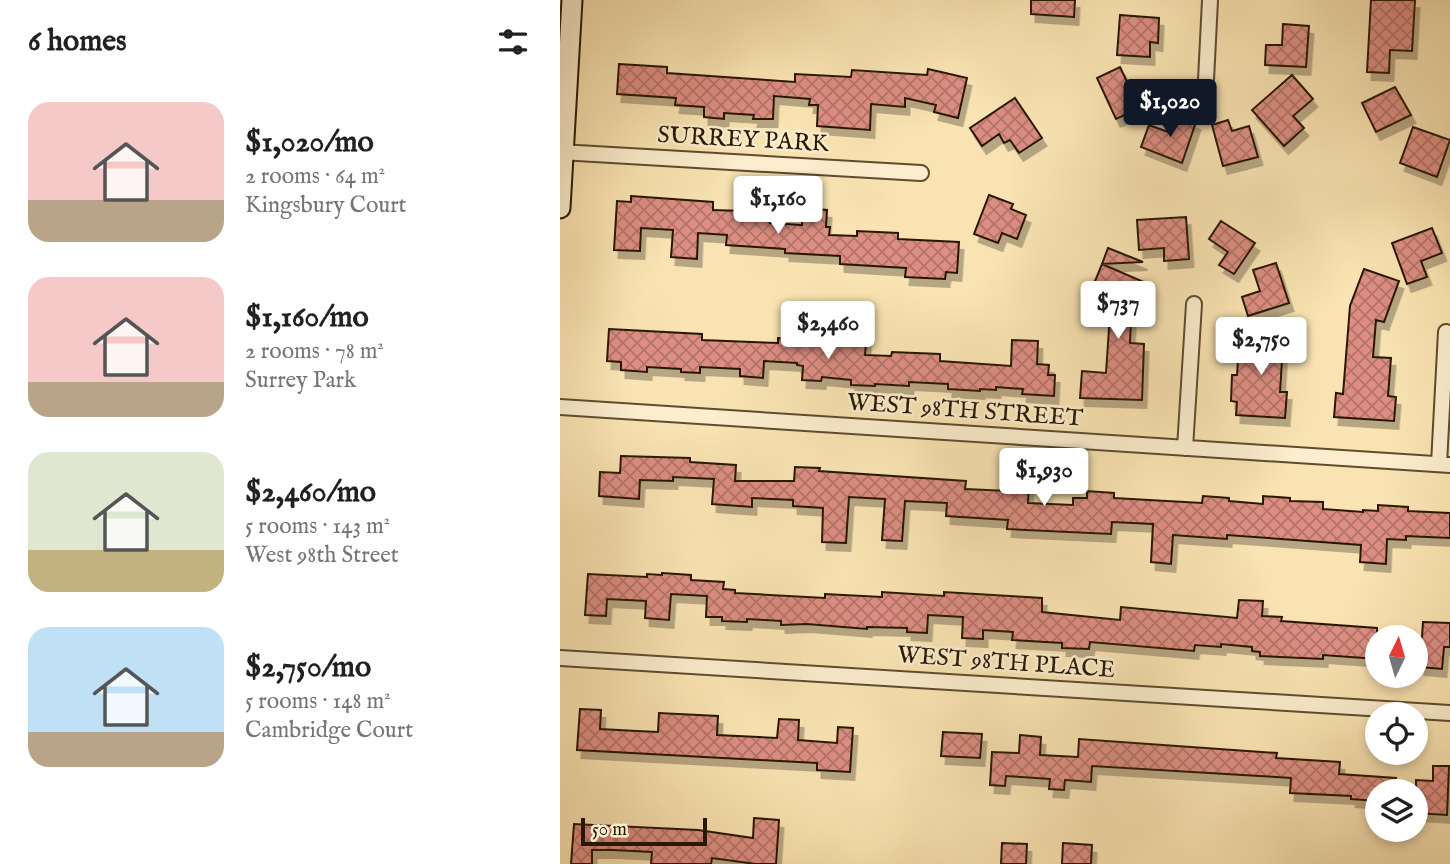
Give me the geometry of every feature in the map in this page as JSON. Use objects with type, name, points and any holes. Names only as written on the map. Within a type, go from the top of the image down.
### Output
[{"type":"street","points":[[560,208],[572,0]]},
{"type":"street","points":[[1206,80],[1210,0]]},
{"type":"street","name":"SURREY PARK","points":[[562,152],[920,173]]},
{"type":"street","points":[[1185,448],[1194,304]]},
{"type":"street","points":[[1444,464],[1446,332]]},
{"type":"street","name":"WEST 98TH STREET","points":[[560,407],[1444,464]]},
{"type":"street","name":"WEST 98TH PLACE","points":[[560,658],[1450,713]]},
{"type":"building","points":[[1031,0],[1075,0],[1074,17],[1031,14]]},
{"type":"building","points":[[1371,0],[1415,0],[1412,51],[1390,50],[1389,73],[1367,72]]},
{"type":"building","points":[[1120,15],[1159,18],[1158,43],[1150,42],[1150,57],[1117,55]]},
{"type":"building","points":[[1283,24],[1309,26],[1306,67],[1265,65],[1266,45],[1282,45]]},
{"type":"building","points":[[619,64],[667,67],[667,73],[795,82],[795,74],[851,77],[852,70],[927,75],[928,69],[967,78],[958,118],[934,112],[936,105],[905,98],[905,107],[871,104],[870,130],[817,126],[818,105],[809,105],[810,99],[774,96],[773,119],[753,119],[754,115],[724,113],[724,119],[704,117],[704,107],[675,105],[676,98],[617,94]]},
{"type":"building","points":[[1120,67],[1129,86],[1133,85],[1134,88],[1149,81],[1158,100],[1116,119],[1097,78]]},
{"type":"building","points":[[1292,75],[1313,99],[1293,116],[1304,128],[1284,146],[1252,110]]},
{"type":"building","points":[[1395,87],[1411,115],[1376,132],[1362,103]]},
{"type":"building","points":[[1015,98],[1042,138],[1019,153],[1010,140],[1004,143],[999,134],[982,146],[970,128]]},
{"type":"building","points":[[1177,115],[1196,122],[1182,163],[1141,147],[1149,125],[1171,133]]},
{"type":"building","points":[[1228,120],[1232,131],[1249,126],[1258,157],[1223,166],[1212,125]]},
{"type":"building","points":[[1413,127],[1450,140],[1437,177],[1400,163]]},
{"type":"building","points":[[989,195],[1013,204],[1011,209],[1026,215],[1017,239],[1002,233],[998,243],[974,234]]},
{"type":"building","points":[[631,196],[713,202],[713,210],[743,211],[744,205],[771,207],[770,223],[802,225],[803,208],[827,210],[826,227],[830,227],[829,235],[857,236],[857,231],[898,233],[898,239],[959,242],[957,273],[946,272],[945,279],[905,277],[906,268],[840,264],[840,256],[785,253],[785,249],[726,245],[727,235],[698,233],[697,259],[671,257],[673,230],[641,228],[640,251],[614,250],[617,201],[631,202]]},
{"type":"building","points":[[1186,217],[1189,259],[1164,261],[1164,248],[1139,250],[1137,220]]},
{"type":"building","points":[[1221,221],[1255,243],[1234,274],[1219,265],[1228,252],[1209,239]]},
{"type":"building","points":[[1432,228],[1442,253],[1421,261],[1427,277],[1407,284],[1392,243]]},
{"type":"building","points":[[1108,248],[1143,262],[1102,264]]},
{"type":"building","points":[[1276,263],[1289,303],[1248,316],[1242,297],[1260,291],[1253,270]]},
{"type":"building","points":[[1102,264],[1146,283],[1131,320],[1130,343],[1144,344],[1142,400],[1080,398],[1082,371],[1106,373],[1111,299],[1091,291]]},
{"type":"building","points":[[1364,269],[1399,281],[1384,322],[1376,320],[1373,357],[1391,358],[1388,396],[1396,397],[1394,421],[1334,417],[1336,393],[1343,394],[1350,306]]},
{"type":"building","points":[[1260,327],[1284,329],[1280,392],[1287,392],[1285,418],[1236,415],[1237,402],[1231,401],[1232,375],[1237,375],[1239,345],[1258,347]]},
{"type":"building","points":[[609,329],[702,334],[702,340],[778,343],[778,338],[840,342],[841,330],[867,332],[865,355],[891,356],[892,352],[940,354],[940,361],[1011,366],[1012,340],[1038,341],[1037,364],[1049,365],[1048,375],[1055,375],[1054,396],[1022,394],[1023,389],[996,387],[996,390],[980,391],[948,389],[948,384],[909,382],[909,386],[875,386],[851,385],[851,380],[822,377],[821,381],[802,380],[803,366],[797,363],[764,361],[763,378],[740,376],[740,369],[700,367],[700,373],[647,367],[647,372],[621,370],[621,362],[607,361]]},
{"type":"building","points":[[621,456],[690,458],[690,462],[736,465],[735,481],[794,481],[795,467],[966,481],[965,489],[1009,491],[1010,484],[1029,485],[1028,503],[1073,505],[1073,498],[1087,498],[1087,491],[1114,493],[1114,498],[1202,503],[1203,496],[1263,504],[1263,496],[1290,498],[1290,501],[1323,502],[1323,509],[1363,512],[1378,511],[1378,505],[1408,507],[1408,511],[1450,513],[1450,538],[1406,536],[1406,540],[1387,539],[1386,564],[1360,562],[1361,545],[1227,535],[1227,539],[1173,535],[1171,564],[1151,562],[1153,524],[1112,522],[1111,534],[1007,529],[1008,520],[946,516],[947,503],[905,501],[902,541],[882,540],[885,499],[849,497],[846,543],[822,542],[823,508],[793,506],[793,500],[752,498],[752,507],[712,504],[714,479],[673,477],[673,481],[640,480],[639,499],[599,496],[600,472],[620,473]]},
{"type":"building","points":[[588,574],[647,577],[647,574],[691,575],[691,580],[724,582],[723,589],[735,590],[735,593],[825,598],[825,594],[882,597],[882,592],[944,596],[944,592],[1042,598],[1042,612],[1120,620],[1121,607],[1237,618],[1239,600],[1263,601],[1262,616],[1282,617],[1281,621],[1365,627],[1365,658],[1323,655],[1323,659],[1260,656],[1260,652],[1252,651],[1252,647],[1221,644],[1221,647],[1195,645],[1194,651],[1090,642],[1089,649],[1062,648],[1062,643],[1012,640],[1013,632],[983,630],[983,639],[962,638],[963,617],[928,615],[927,633],[907,632],[907,628],[781,625],[781,621],[747,619],[747,622],[722,621],[722,617],[706,617],[707,596],[671,594],[669,620],[645,618],[646,601],[607,599],[606,616],[585,615]]},
{"type":"building","points":[[1423,622],[1450,623],[1450,647],[1444,647],[1442,669],[1428,668],[1428,625],[1423,625]]},
{"type":"building","points":[[580,709],[601,710],[600,729],[658,732],[659,713],[718,716],[717,735],[777,738],[779,719],[799,720],[798,740],[837,743],[838,727],[853,728],[850,772],[817,770],[817,763],[577,750]]},
{"type":"building","points":[[943,732],[982,734],[980,758],[941,756]]},
{"type":"building","points":[[1020,735],[1041,737],[1040,755],[1078,757],[1079,739],[1277,753],[1276,758],[1340,762],[1339,774],[1396,778],[1365,779],[1365,800],[1351,799],[1351,796],[1290,793],[1291,778],[1092,766],[1091,782],[1065,780],[1064,790],[1049,789],[1050,779],[1006,776],[1005,786],[990,785],[992,752],[1019,753]]},
{"type":"building","points":[[1433,766],[1449,766],[1447,815],[1428,814],[1428,781],[1433,781]]},
{"type":"building","points":[[754,818],[779,820],[776,864],[712,858],[711,864],[651,864],[652,852],[592,850],[592,864],[571,864],[574,824],[698,830],[753,838]]},
{"type":"building","points":[[1002,843],[1027,844],[1026,864],[1001,864]]},
{"type":"building","points":[[1063,843],[1092,845],[1091,864],[1062,864]]}]
